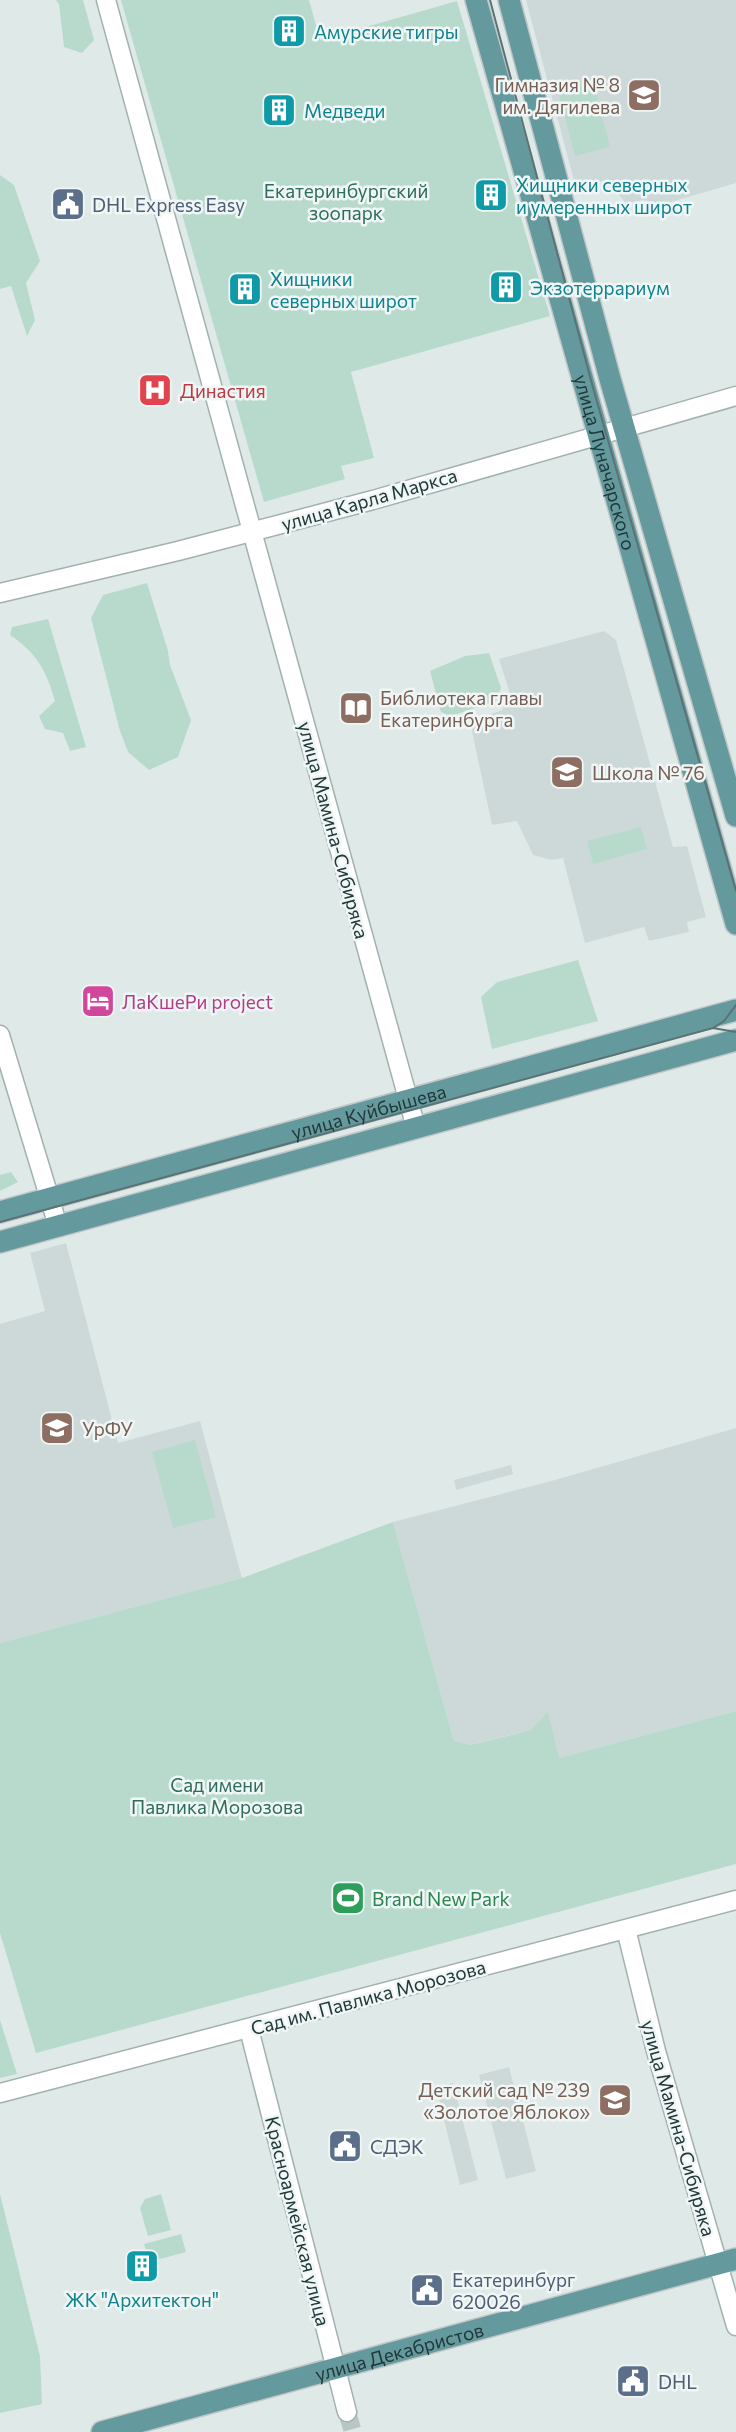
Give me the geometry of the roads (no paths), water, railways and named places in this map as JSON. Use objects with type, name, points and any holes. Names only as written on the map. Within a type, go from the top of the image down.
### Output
[{"type":"main road","name":"улица Луначарского","points":[[475,0],[736,924]]},
{"type":"main road","name":"улица Луначарского","points":[[509,0],[623,427],[736,816]]},
{"type":"main road","name":"улица Куйбышева","points":[[0,1212],[736,1010]]},
{"type":"main road","name":"улица Куйбышева","points":[[0,1242],[736,1040]]},
{"type":"main road","name":"улица Декабристов","points":[[102,2432],[727,2261]]},
{"type":"street","name":"улица Мамина-Сибиряка","points":[[106,0],[416,1128]]},
{"type":"street","name":"улица Карла Маркса","points":[[0,593],[373,500],[736,396]]},
{"type":"street","points":[[0,1035],[58,1226]]},
{"type":"street","name":"Сад им. Павлика Морозова","points":[[0,2093],[736,1900]]},
{"type":"street","name":"улица Мамина-Сибиряка","points":[[626,1929],[656,2051],[727,2261],[736,2326]]},
{"type":"street","name":"Красноармейская улица","points":[[249,2029],[347,2412]]},
{"type":"tunnel","points":[[347,2412],[353,2432]]},
{"type":"tram line","points":[[490,0],[592,384],[736,891]]},
{"type":"tram line","points":[[0,1222],[713,1028],[724,1021],[736,1005]]},
{"type":"tram line","points":[[713,1028],[736,1032]]},
{"type":"place","name":"Амурские тигры","points":[[289,31]]},
{"type":"place","name":"Гимназия № 8 им. Дягилева","points":[[644,95]]},
{"type":"place","name":"Медведи","points":[[279,110]]},
{"type":"place","name":"Хищники северных и умеренных широт","points":[[491,195]]},
{"type":"place","name":"DHL Express Easy","points":[[68,204]]},
{"type":"place","name":"Экзотеррариум","points":[[506,287]]},
{"type":"place","name":"Хищники северных широт","points":[[245,289]]},
{"type":"place","name":"Династия","points":[[155,390]]},
{"type":"place","name":"Библиотека главы Екатеринбурга","points":[[356,708]]},
{"type":"place","name":"Школа № 76","points":[[567,772]]},
{"type":"place","name":"ЛаKшеРи project","points":[[98,1001]]},
{"type":"place","name":"УрФУ","points":[[57,1428]]},
{"type":"place","name":"Brand New Park","points":[[348,1898]]},
{"type":"place","name":"Детский сад № 239 «Золотое Яблоко»","points":[[615,2100]]},
{"type":"place","name":"СДЭК","points":[[345,2146]]},
{"type":"place","name":"ЖК \"Архитектон\"","points":[[142,2266]]},
{"type":"place","name":"Екатеринбург 620026","points":[[427,2290]]},
{"type":"place","name":"DHL","points":[[633,2381]]},
{"type":"park label","name":"Екатеринбургский зоопарк","points":[[346,201]]},
{"type":"park label","name":"Сад имени Павлика Морозова","points":[[217,1795]]}]
